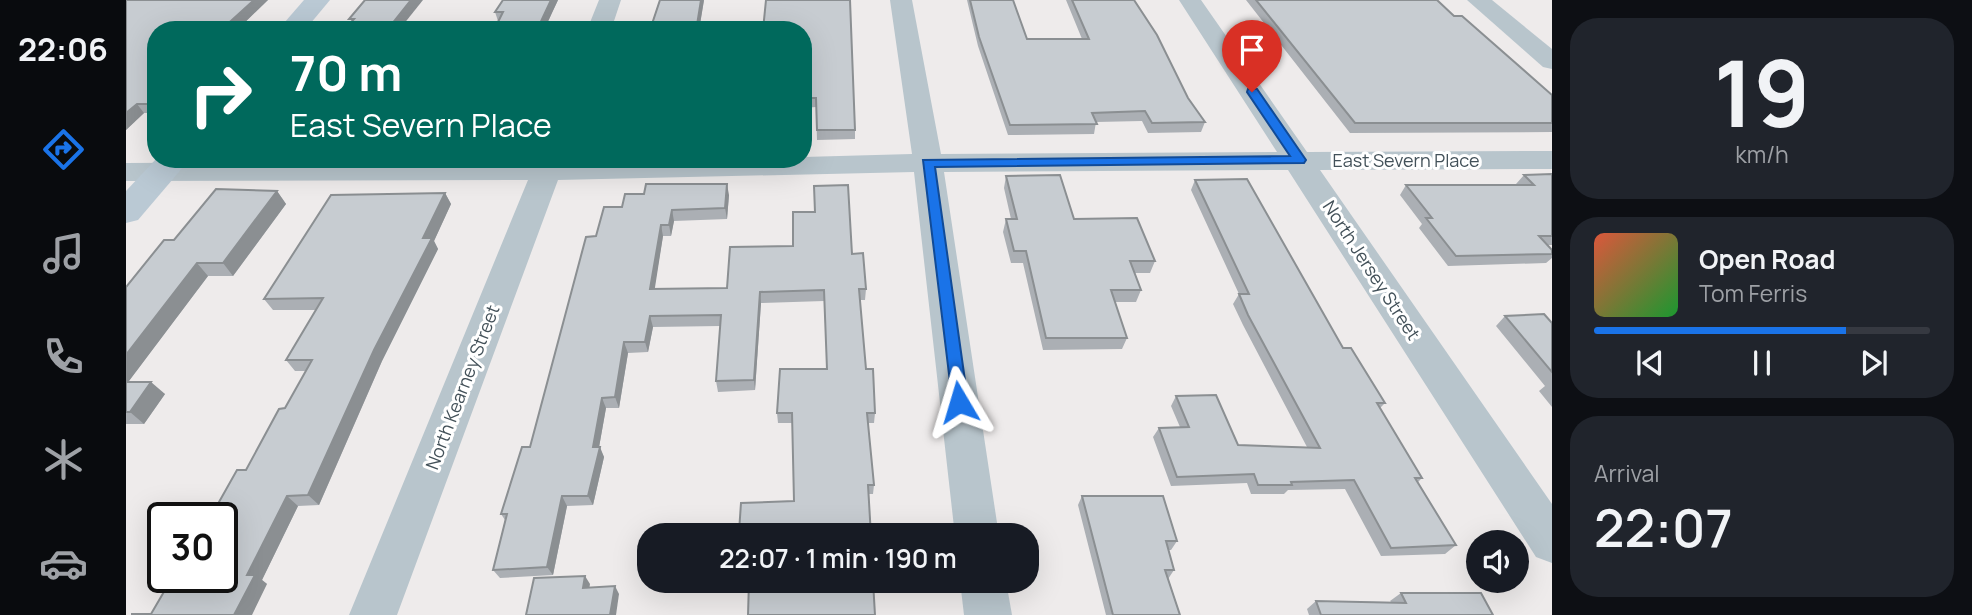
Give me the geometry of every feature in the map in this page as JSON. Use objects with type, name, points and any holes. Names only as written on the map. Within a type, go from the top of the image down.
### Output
[{"type":"street","points":[[299,21],[318,0]]},
{"type":"street","points":[[602,21],[610,0]]},
{"type":"street","points":[[901,0],[928,163],[975,523]]},
{"type":"street","name":"North Jersey Street","points":[[1190,0],[1552,542]]},
{"type":"street","points":[[1478,0],[1552,62]]},
{"type":"street","name":"East Severn Place","points":[[812,164],[1552,160]]},
{"type":"street","name":"East Severn Place","points":[[126,172],[150,168]]},
{"type":"street","points":[[126,212],[165,168]]},
{"type":"street","name":"North Kearney Street","points":[[373,615],[548,168]]},
{"type":"street","points":[[985,593],[988,615]]},
{"type":"building","points":[[126,0],[254,0],[231,21],[147,21],[147,104],[137,104],[126,113]]},
{"type":"building","points":[[365,0],[411,0],[394,21],[349,19]]},
{"type":"building","points":[[503,0],[551,0],[541,21],[498,21],[503,12],[495,12]]},
{"type":"building","points":[[660,0],[701,0],[698,21],[653,21]]},
{"type":"building","points":[[766,0],[850,0],[855,130],[817,130],[816,98],[812,98],[812,21],[764,21]]},
{"type":"building","points":[[970,0],[1013,0],[1027,39],[1089,39],[1072,0],[1134,0],[1157,35],[1188,98],[1205,122],[1152,123],[1145,111],[1092,113],[1097,124],[1010,125],[979,37]]},
{"type":"building","points":[[1256,0],[1437,0],[1454,16],[1462,16],[1552,95],[1552,123],[1355,123]]},
{"type":"building","points":[[1552,174],[1552,236],[1539,236],[1552,250],[1552,254],[1456,256],[1426,218],[1432,218],[1406,185],[1534,185],[1524,175]]},
{"type":"building","points":[[1060,175],[1074,219],[1137,218],[1155,261],[1130,261],[1141,290],[1111,290],[1127,338],[1046,338],[1026,251],[1014,251],[1006,219],[1017,219],[1006,176]]},
{"type":"building","points":[[1247,179],[1343,348],[1351,348],[1385,403],[1377,403],[1422,478],[1415,478],[1456,545],[1391,548],[1354,480],[1258,485],[1254,474],[1177,477],[1159,428],[1189,427],[1176,396],[1216,395],[1238,445],[1320,448],[1248,315],[1239,294],[1249,294],[1195,180]]},
{"type":"building","points":[[646,184],[727,184],[725,208],[672,210],[669,225],[661,225],[650,289],[727,288],[730,247],[793,246],[793,212],[815,212],[814,186],[848,185],[852,254],[863,253],[866,289],[859,289],[866,369],[873,369],[875,413],[867,413],[874,485],[868,485],[870,523],[740,523],[741,503],[794,501],[792,413],[777,413],[780,369],[827,369],[824,290],[760,292],[754,380],[716,381],[721,315],[650,316],[645,342],[624,342],[615,397],[602,398],[593,447],[600,447],[588,496],[562,496],[547,567],[493,570],[507,514],[501,514],[522,447],[530,447],[586,237],[596,236],[604,207],[622,207],[625,194],[644,194]]},
{"type":"building","points":[[216,189],[277,191],[223,263],[197,263],[126,355],[126,287],[164,240],[174,240]]},
{"type":"building","points":[[445,193],[423,238],[432,238],[374,350],[308,495],[287,496],[247,575],[255,575],[234,615],[132,615],[151,614],[163,593],[238,593],[238,502],[219,502],[237,470],[246,470],[279,409],[285,408],[312,360],[286,360],[323,298],[264,299],[331,195]]},
{"type":"building","points":[[1544,314],[1552,323],[1552,372],[1505,316]]},
{"type":"building","points":[[126,382],[151,382],[130,412],[126,412]]},
{"type":"building","points":[[1082,496],[1163,496],[1177,541],[1166,541],[1174,570],[1165,570],[1180,615],[1113,615]]},
{"type":"building","points":[[585,576],[583,588],[615,586],[610,615],[526,615],[534,578]]},
{"type":"building","points":[[749,593],[874,593],[875,615],[748,615]]},
{"type":"building","points":[[1401,593],[1481,593],[1493,615],[1321,615],[1316,601],[1406,603]]},
{"type":"route","points":[[959,402],[928,163],[1299,160],[1252,92]]}]
